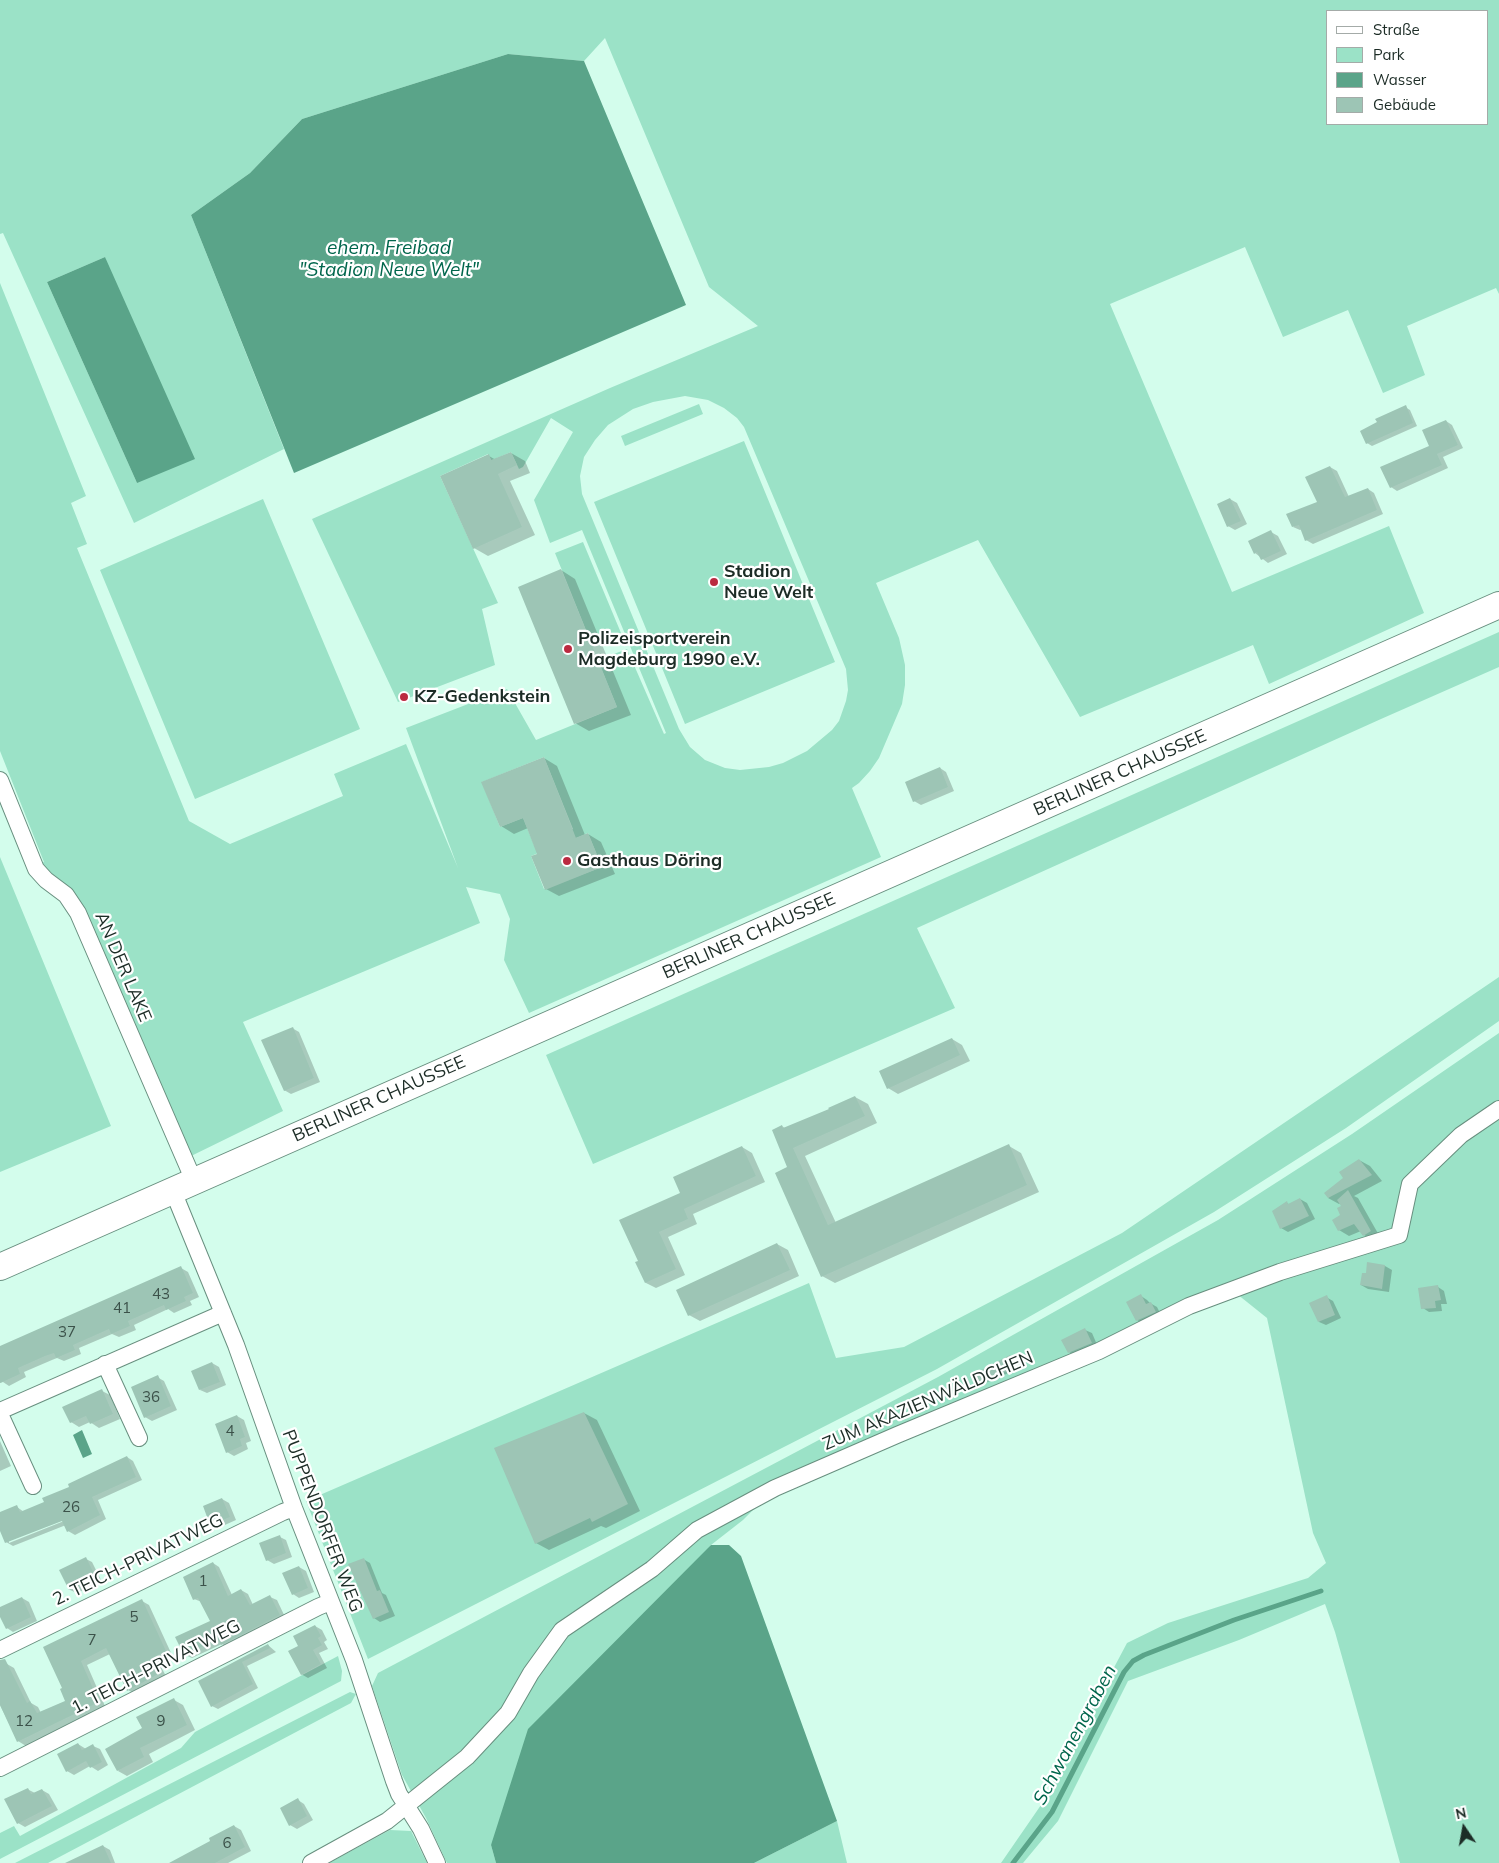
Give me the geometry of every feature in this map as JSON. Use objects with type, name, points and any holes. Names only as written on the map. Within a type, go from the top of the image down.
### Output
[{"type":"main road","name":"BERLINER CHAUSSEE","points":[[0,1267],[1499,606]]},
{"type":"street","name":"AN DER LAKE","points":[[0,780],[34,866],[46,880],[69,898],[78,912],[183,1186]]},
{"type":"street","name":"ZUM AKAZIENWÄLDCHEN","points":[[406,1806],[467,1758],[508,1713],[532,1673],[562,1630],[652,1568],[697,1530],[775,1488],[1099,1351],[1189,1306],[1280,1272],[1399,1235],[1410,1184],[1461,1135],[1499,1109]]},
{"type":"street","name":"PUPPENDORFER WEG","points":[[183,1186],[222,1313],[294,1508],[354,1660],[394,1781],[406,1806],[421,1829],[437,1863]]},
{"type":"street","points":[[33,1486],[0,1413],[105,1364],[222,1313]]},
{"type":"street","points":[[105,1364],[139,1438]]},
{"type":"street","name":"2. TEICH-PRIVATWEG","points":[[0,1650],[294,1508]]},
{"type":"street","name":"1. TEICH-PRIVATWEG","points":[[0,1768],[318,1606],[330,1602]]},
{"type":"street","points":[[311,1863],[388,1821],[406,1806]]},
{"type":"green space","points":[[0,0],[1499,0],[1499,294],[1496,288],[1407,326],[1425,375],[1383,393],[1348,310],[1283,337],[1245,247],[1110,304],[1232,592],[1389,526],[1424,613],[1269,684],[1253,645],[1080,717],[978,540],[876,583],[899,638],[905,665],[905,685],[902,704],[879,758],[870,771],[852,788],[881,857],[529,1013],[504,960],[510,919],[500,894],[466,887],[480,923],[243,1022],[283,1111],[187,1158],[76,907],[34,866],[44,862],[0,751],[0,283],[86,496],[71,503],[87,544],[77,548],[189,821],[230,844],[343,796],[334,774],[406,744],[458,868],[406,728],[507,689],[536,740],[617,707],[598,660],[627,649],[664,734],[666,733],[582,530],[550,543],[534,500],[573,432],[551,418],[523,467],[519,469],[511,452],[497,458],[498,474],[488,454],[440,476],[498,603],[482,609],[495,665],[398,702],[312,519],[610,388],[758,326],[709,287],[605,38],[584,61],[508,54],[302,119],[250,173],[191,215],[284,449],[134,523],[3,233],[0,234]],"holes":[[[105,257],[137,483],[47,282]],[[685,396],[708,400],[724,408],[737,418],[744,427],[846,669],[848,690],[846,701],[839,721],[832,730],[807,751],[783,763],[769,767],[740,770],[725,768],[705,760],[690,747],[679,729],[582,494],[580,476],[584,457],[608,425],[633,409],[653,402]],[[544,757],[573,829],[534,845],[523,818],[500,827],[482,782]],[[588,833],[602,867],[544,889],[531,856]]]},
{"type":"green space","points":[[699,404],[703,414],[625,446],[621,436]]},
{"type":"green space","name":"Stadion Neue Welt","points":[[744,441],[835,662],[685,724],[594,502]]},
{"type":"green space","points":[[263,499],[360,729],[195,799],[100,570]]},
{"type":"green space","points":[[583,542],[621,633],[592,645],[555,553]]},
{"type":"green space","points":[[1499,632],[1499,667],[917,928],[955,1008],[593,1164],[546,1055]]},
{"type":"green space","points":[[0,857],[111,1126],[0,1172]]},
{"type":"green space","points":[[1499,977],[1499,1021],[1346,1128],[1214,1212],[937,1369],[368,1659],[306,1501],[809,1283],[836,1358],[904,1347],[1122,1233]]},
{"type":"green space","points":[[1499,1033],[1499,1863],[1400,1863],[1335,1632],[1325,1604],[1239,1640],[1128,1681],[1058,1821],[1023,1863],[1001,1863],[1041,1805],[1127,1643],[1168,1623],[1308,1578],[1326,1563],[1313,1533],[1267,1318],[1232,1290],[775,1488],[743,1520],[711,1545],[491,1845],[496,1863],[447,1863],[426,1818],[402,1775],[372,1686],[378,1673],[938,1377],[1218,1220],[1352,1134]]},
{"type":"green space","points":[[338,1656],[342,1671],[341,1681],[0,1859],[0,1833],[14,1826],[20,1836],[181,1748],[195,1732]]},
{"type":"green space","points":[[350,1692],[356,1694],[351,1703],[48,1863],[15,1863]]},
{"type":"green space","points":[[837,1821],[847,1863],[754,1863]]},
{"type":"green space","points":[[390,1830],[411,1831],[427,1863],[329,1863]]},
{"type":"water","name":"ehem. Freibad \"Stadion Neue Welt\"","points":[[508,54],[584,61],[686,305],[294,473],[191,215],[250,173],[302,119]]},
{"type":"water","points":[[105,257],[195,459],[137,483],[47,282]]},
{"type":"water","points":[[82,1430],[92,1454],[83,1458],[73,1435]]},
{"type":"water","points":[[711,1545],[729,1545],[741,1556],[837,1821],[754,1863],[496,1863],[491,1845],[528,1729]]},
{"type":"building","points":[[1406,405],[1413,423],[1366,444],[1360,431],[1377,422],[1375,419]]},
{"type":"building","points":[[1446,420],[1458,445],[1437,454],[1442,465],[1390,488],[1380,467],[1429,446],[1422,430]]},
{"type":"building","points":[[511,452],[517,465],[498,474],[522,527],[473,549],[440,476],[489,454],[491,460]]},
{"type":"building","points":[[1330,466],[1345,497],[1368,488],[1377,510],[1305,541],[1299,525],[1292,527],[1286,514],[1317,502],[1305,477]]},
{"type":"building","points":[[1230,498],[1241,521],[1227,527],[1217,504]]},
{"type":"building","points":[[1271,530],[1281,551],[1261,560],[1257,552],[1254,554],[1248,541]]},
{"type":"building","name":"Polizeisportverein Magdeburg 1990 e.V.","points":[[561,569],[617,707],[574,724],[518,587]]},
{"type":"building","points":[[544,757],[576,838],[588,833],[602,867],[545,890],[531,856],[537,854],[523,818],[500,827],[481,782]]},
{"type":"building","points":[[940,767],[948,787],[913,802],[905,782]]},
{"type":"building","points":[[293,1027],[314,1078],[284,1091],[261,1040]]},
{"type":"building","points":[[952,1038],[960,1055],[887,1089],[879,1071]]},
{"type":"building","points":[[855,1096],[865,1116],[793,1148],[828,1225],[1009,1144],[1027,1185],[821,1277],[775,1173],[787,1167],[772,1130],[782,1125],[783,1128]]},
{"type":"building","points":[[742,1146],[756,1176],[684,1209],[688,1219],[659,1232],[676,1269],[645,1283],[635,1262],[638,1261],[619,1220],[680,1193],[673,1177]]},
{"type":"building","points":[[1359,1159],[1372,1175],[1328,1198],[1324,1193],[1343,1178],[1339,1172]]},
{"type":"building","points":[[1348,1190],[1371,1231],[1363,1236],[1354,1224],[1338,1231],[1332,1220],[1340,1215],[1337,1208],[1341,1206],[1337,1200]]},
{"type":"building","points":[[1300,1198],[1309,1216],[1280,1229],[1272,1211],[1287,1201],[1288,1204]]},
{"type":"building","points":[[777,1243],[790,1270],[688,1316],[676,1290]]},
{"type":"building","points":[[1367,1262],[1385,1265],[1382,1289],[1360,1285],[1362,1273],[1366,1273]]},
{"type":"building","points":[[181,1266],[193,1293],[184,1297],[186,1301],[166,1310],[164,1305],[128,1321],[130,1326],[111,1334],[109,1329],[73,1345],[75,1350],[56,1358],[54,1353],[45,1356],[18,1368],[20,1374],[0,1383],[0,1346]]},
{"type":"building","points":[[1438,1285],[1441,1300],[1435,1301],[1436,1308],[1421,1309],[1418,1288]]},
{"type":"building","points":[[1141,1294],[1146,1304],[1151,1302],[1156,1312],[1136,1321],[1126,1302]]},
{"type":"building","points":[[1327,1295],[1335,1315],[1318,1322],[1309,1303]]},
{"type":"building","points":[[1085,1328],[1092,1343],[1068,1353],[1061,1340]]},
{"type":"building","points":[[1010,1355],[1016,1367],[979,1383],[974,1374]]},
{"type":"building","points":[[212,1362],[220,1382],[199,1390],[191,1371]]},
{"type":"building","points":[[158,1375],[171,1406],[144,1418],[131,1387]]},
{"type":"building","points":[[102,1389],[113,1414],[90,1424],[86,1416],[70,1423],[62,1407]]},
{"type":"building","points":[[584,1412],[628,1504],[592,1522],[590,1518],[535,1544],[494,1448]]},
{"type":"building","points":[[237,1415],[245,1437],[240,1439],[242,1446],[226,1453],[215,1424]]},
{"type":"building","points":[[127,1456],[136,1477],[92,1497],[100,1515],[67,1532],[62,1521],[5,1543],[0,1531],[0,1512],[17,1505],[20,1512],[44,1502],[42,1498],[69,1487],[68,1484]]},
{"type":"building","points":[[222,1498],[230,1517],[210,1525],[203,1506]]},
{"type":"building","points":[[280,1535],[286,1553],[266,1561],[259,1543]]},
{"type":"building","points":[[86,1557],[96,1578],[69,1590],[59,1570]]},
{"type":"building","points":[[364,1558],[377,1591],[380,1590],[389,1612],[373,1619],[348,1564]]},
{"type":"building","points":[[213,1562],[228,1596],[241,1589],[250,1605],[270,1595],[280,1615],[221,1645],[218,1639],[184,1655],[175,1637],[210,1621],[198,1598],[193,1600],[183,1577]]},
{"type":"building","points":[[299,1566],[308,1588],[292,1595],[282,1573]]},
{"type":"building","points":[[22,1597],[31,1617],[6,1629],[0,1617],[0,1607]]},
{"type":"building","points":[[142,1599],[166,1651],[152,1658],[160,1673],[127,1691],[106,1648],[81,1661],[99,1702],[17,1742],[0,1705],[0,1660],[5,1659],[27,1703],[30,1701],[37,1713],[65,1701],[60,1689],[62,1688],[43,1647]]},
{"type":"building","points":[[315,1625],[321,1636],[318,1638],[322,1645],[313,1650],[321,1664],[301,1675],[288,1651],[298,1646],[293,1636]]},
{"type":"building","points":[[268,1644],[270,1648],[242,1662],[253,1684],[211,1707],[198,1681]]},
{"type":"building","points":[[174,1698],[187,1725],[140,1748],[144,1757],[117,1771],[105,1749],[142,1728],[136,1717]]},
{"type":"building","points":[[78,1743],[82,1750],[93,1744],[102,1762],[90,1768],[86,1761],[66,1772],[57,1754]]},
{"type":"building","points":[[28,1788],[31,1794],[42,1789],[52,1806],[17,1824],[4,1799]]},
{"type":"building","points":[[298,1798],[307,1816],[289,1826],[280,1808]]},
{"type":"building","points":[[234,1825],[245,1847],[215,1863],[169,1863],[210,1841],[209,1838]]},
{"type":"building","points":[[103,1845],[111,1863],[65,1863]]},
{"type":"waterway","name":"Schwanengraben","points":[[1013,1863],[1052,1812],[1124,1672],[1133,1661],[1234,1620],[1321,1591]]},
{"type":"place","name":"Stadion Neue Welt","points":[[714,582]]},
{"type":"place","name":"Polizeisportverein Magdeburg 1990 e.V.","points":[[568,649]]},
{"type":"place","name":"KZ-Gedenkstein","points":[[404,697]]},
{"type":"place","name":"Gasthaus Döring","points":[[567,861]]}]
